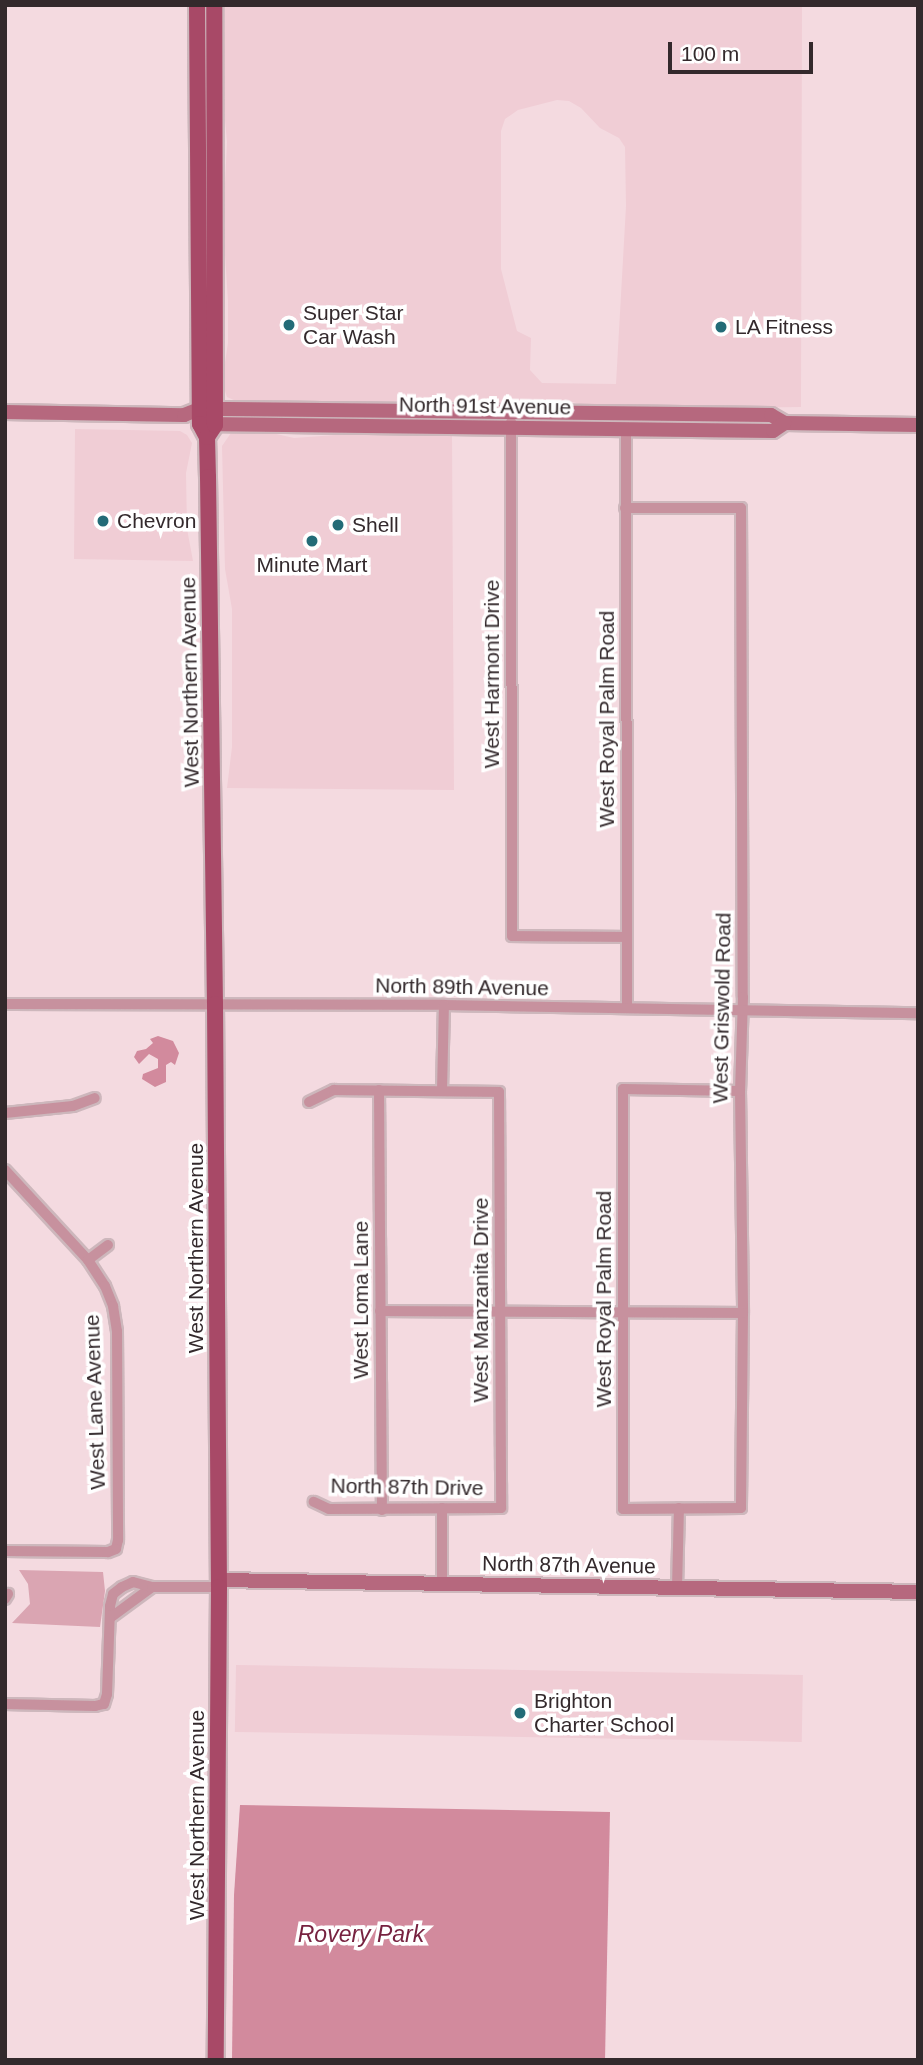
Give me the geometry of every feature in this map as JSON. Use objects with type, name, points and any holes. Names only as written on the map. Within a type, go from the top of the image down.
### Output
[{"type":"main road","name":"West Northern Avenue","points":[[197,5],[206,116],[215,1004],[219,1584],[216,2060]]},
{"type":"main road","name":"West Northern Avenue","points":[[206,116],[214,5]]},
{"type":"main road","name":"North 91st Avenue","points":[[208,421],[440,411],[626,429],[773,431],[785,423]]},
{"type":"main road","points":[[351,426],[354,420],[363,417],[410,417],[440,411]]},
{"type":"main road","name":"North 91st Avenue","points":[[5,412],[184,415],[208,421],[351,426],[701,415],[771,415],[785,423],[918,425]]},
{"type":"main road","points":[[626,429],[639,422],[677,421],[701,415]]},
{"type":"main road","name":"North 87th Avenue","points":[[219,1584],[918,1592]]},
{"type":"street","name":"West Harmont Drive","points":[[510,419],[512,936],[627,937]]},
{"type":"street","name":"West Royal Palm Road","points":[[626,429],[627,1008]]},
{"type":"street","name":"West Griswold Road","points":[[625,508],[741,508],[741,1508],[679,1508]]},
{"type":"street","name":"North 89th Avenue","points":[[5,1004],[444,1005],[918,1013]]},
{"type":"street","points":[[309,1102],[334,1090],[442,1091],[444,1005]]},
{"type":"street","name":"West Royal Palm Road","points":[[679,1508],[623,1509],[623,1089],[740,1091]]},
{"type":"street","name":"West Loma Lane","points":[[379,1090],[382,1510]]},
{"type":"street","name":"West Manzanita Drive","points":[[442,1091],[499,1092],[501,1508]]},
{"type":"street","points":[[5,1114],[73,1106],[95,1098]]},
{"type":"street","name":"West Lane Avenue","points":[[5,1170],[88,1260],[105,1286],[113,1306],[117,1331],[116,1549],[108,1552],[5,1550]]},
{"type":"street","points":[[88,1260],[108,1244]]},
{"type":"street","points":[[380,1311],[743,1313]]},
{"type":"street","name":"North 87th Drive","points":[[314,1502],[329,1509],[501,1508]]},
{"type":"street","points":[[442,1508],[442,1585]]},
{"type":"street","points":[[677,1588],[679,1508]]},
{"type":"street","name":"North 87th Avenue","points":[[122,1587],[133,1582],[152,1587],[219,1584]]},
{"type":"street","points":[[5,1704],[95,1706],[104,1703],[107,1694],[113,1594],[122,1587],[131,1600]]},
{"type":"street","points":[[110,1618],[131,1600],[142,1597],[152,1587]]},
{"type":"shaded area","points":[[222,5],[802,5],[801,407],[595,409],[573,402],[542,400],[486,404],[236,401],[227,397],[222,382],[228,343],[223,225],[227,142],[223,99]],"holes":[[[557,100],[569,101],[581,108],[600,128],[619,138],[625,147],[626,206],[616,384],[542,383],[530,370],[531,338],[517,331],[501,269],[501,131],[505,119],[518,110]]]},
{"type":"shaded area","points":[[75,429],[180,431],[187,435],[192,443],[186,473],[187,529],[193,561],[74,559]]},
{"type":"shaded area","points":[[263,431],[294,438],[363,433],[452,434],[454,790],[227,788],[232,747],[232,609],[225,569],[222,446],[231,433]]},
{"type":"shaded area","points":[[19,1570],[103,1572],[105,1591],[100,1627],[12,1623],[30,1604],[28,1584]]},
{"type":"shaded area","name":"Brighton Charter School","points":[[236,1665],[803,1675],[802,1742],[235,1732]]},
{"type":"water","points":[[158,1036],[173,1041],[179,1053],[175,1065],[171,1062],[166,1065],[166,1082],[155,1087],[142,1079],[143,1074],[158,1068],[158,1059],[149,1054],[139,1064],[134,1057],[137,1051],[146,1049],[153,1043],[150,1039]]},
{"type":"water","name":"Rovery Park","points":[[240,1805],[610,1812],[605,2060],[232,2060],[234,1895]]},
{"type":"place","name":"Super Star Car Wash","points":[[289,325]]},
{"type":"place","name":"LA Fitness","points":[[721,327]]},
{"type":"place","name":"Chevron","points":[[103,521]]},
{"type":"place","name":"Shell","points":[[338,525]]},
{"type":"place","name":"Minute Mart","points":[[312,541]]},
{"type":"place","name":"Brighton Charter School","points":[[520,1713]]}]
